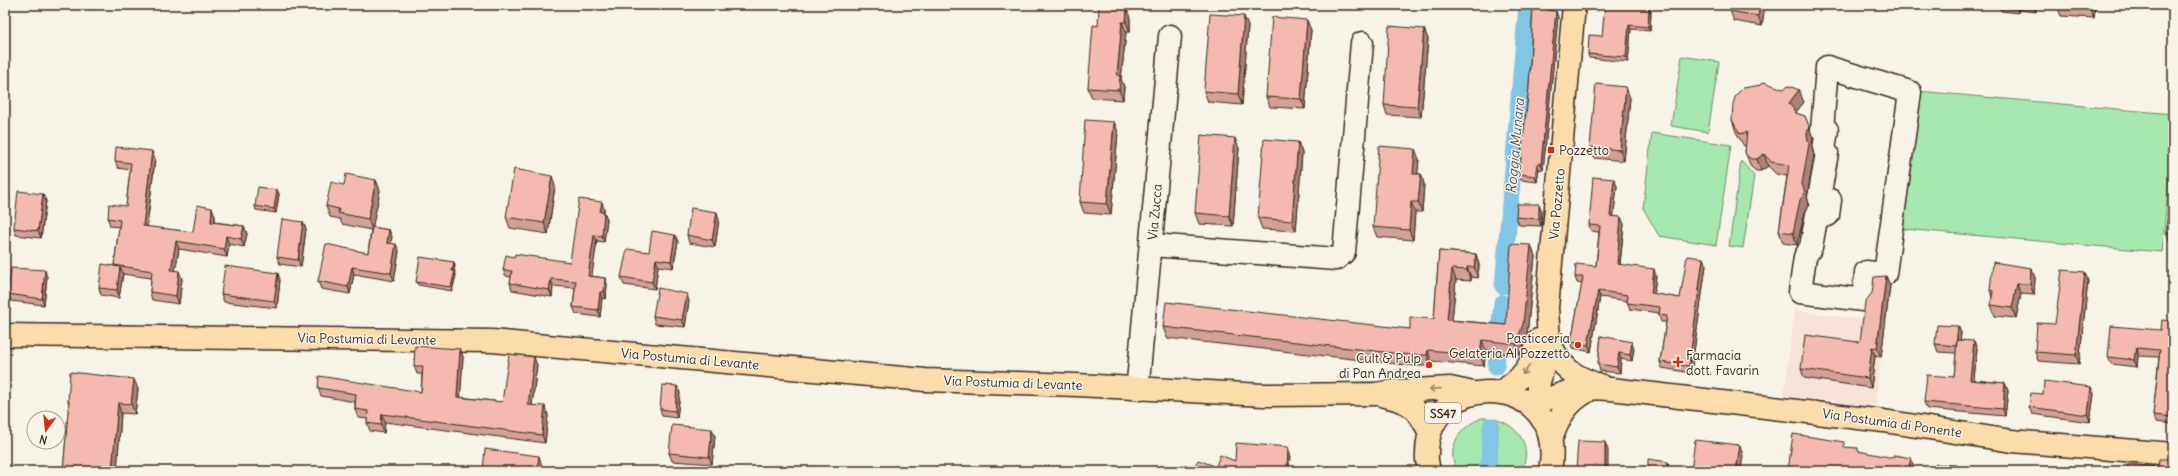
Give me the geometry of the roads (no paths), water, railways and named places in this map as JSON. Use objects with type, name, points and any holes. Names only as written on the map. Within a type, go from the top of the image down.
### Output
[{"type":"main road","name":"Via Pozzetto","points":[[1533,406],[1549,342],[1547,308],[1574,5]]},
{"type":"main road","name":"Via Pozzetto","points":[[1500,392],[1515,384],[1530,366],[1547,308]]},
{"type":"main road","name":"Via Postumia di Levante","points":[[5,335],[492,341],[925,380],[1264,396],[1375,394],[1396,391],[1450,388],[1473,393]]},
{"type":"main road","name":"Via Postumia di Ponente","points":[[1549,342],[1556,357],[1570,372],[1601,389]]},
{"type":"main road","name":"Via Postumia di Ponente","points":[[1533,406],[1580,389],[1601,389],[1884,421],[2012,441],[2173,454]]},
{"type":"main road","points":[[1551,439],[1560,416],[1567,406],[1601,389]]},
{"type":"main road","name":"SS47","points":[[1429,471],[1427,453],[1430,433],[1440,415],[1455,402],[1473,393],[1486,391],[1500,392],[1533,406]]},
{"type":"main road","name":"Via Postumia di Levante","points":[[1375,394],[1396,398],[1414,407],[1430,433]]},
{"type":"main road","points":[[1533,406],[1551,439],[1553,456],[1550,471]]},
{"type":"street","name":"Via Zucca","points":[[1140,389],[1138,382],[1152,246],[1170,36]]},
{"type":"street","points":[[1152,246],[1336,259],[1344,252],[1362,42]]},
{"type":"street","points":[[1827,68],[1910,92],[1885,274],[1866,272],[1863,300],[1800,292],[1805,257],[1812,246],[1816,214],[1828,215],[1830,200],[1819,198],[1827,153],[1824,149],[1827,130],[1822,130],[1827,68]]},
{"type":"waterway","name":"Roggia Munara","points":[[1503,286],[1527,5]]},
{"type":"waterway","name":"Roggia Munara","points":[[1496,367],[1502,303]]},
{"type":"waterway","name":"Roggia Munara","points":[[1488,471],[1491,426]]},
{"type":"place","name":"Pozzetto","points":[[1551,150]]},
{"type":"place","name":"Pasticceria Gelateria Al Pozzetto","points":[[1578,345]]},
{"type":"place","name":"Farmacia dott. Favarin","points":[[1678,362]]},
{"type":"place","name":"Cult & Pulp di Pan Andrea","points":[[1429,365]]}]
